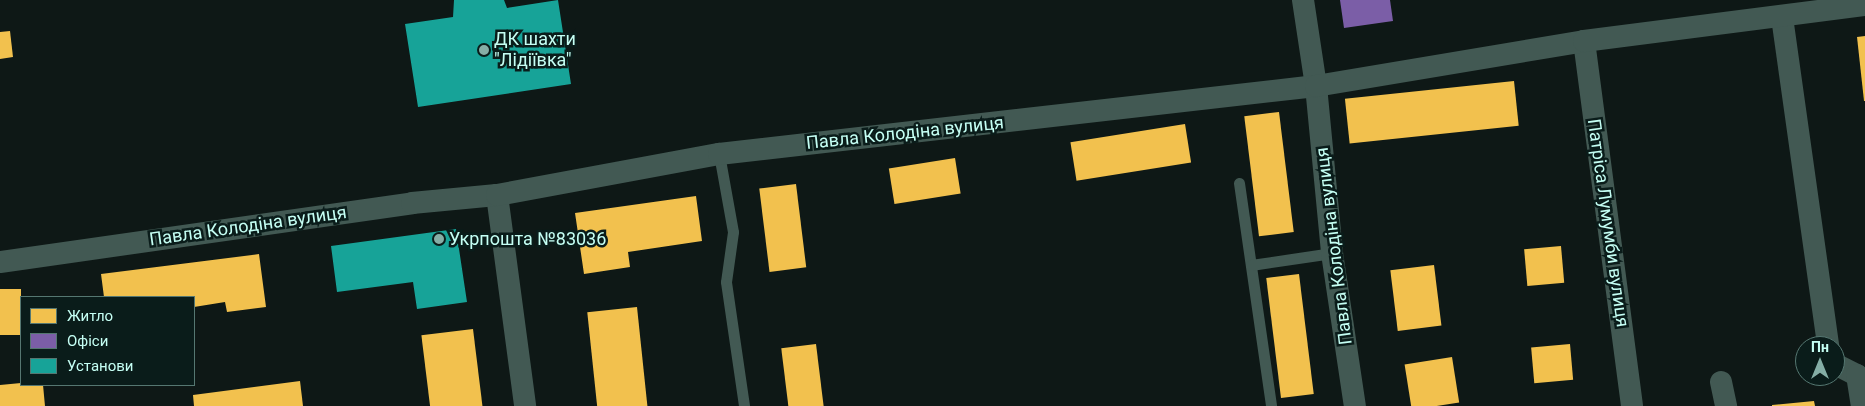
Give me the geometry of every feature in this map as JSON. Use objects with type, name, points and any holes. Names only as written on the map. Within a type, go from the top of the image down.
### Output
[{"type":"street","name":"Павла Колодіна вулиця","points":[[1303,0],[1316,86],[1332,253],[1355,406]]},
{"type":"street","points":[[1316,86],[1584,41],[1865,5]]},
{"type":"street","points":[[1782,16],[1827,336]]},
{"type":"street","name":"Патріса Лумумби вулиця","points":[[1584,41],[1632,406]]},
{"type":"street","name":"Павла Колодіна вулиця","points":[[0,262],[412,203],[497,195],[719,154],[1316,86]]},
{"type":"street","points":[[497,195],[524,406]]},
{"type":"street","points":[[1845,369],[1857,375],[1862,406]]},
{"type":"street","points":[[1721,382],[1726,406]]},
{"type":"lane","points":[[719,154],[733,232],[726,282],[744,406]]},
{"type":"lane","points":[[1238,183],[1271,406]]},
{"type":"lane","points":[[1251,265],[1332,253]]},
{"type":"building: Житло","points":[[10,31],[13,57],[0,59],[0,32]]},
{"type":"building: Житло","points":[[1865,36],[1865,101],[1864,101],[1857,37]]},
{"type":"building: Житло","points":[[1514,81],[1519,126],[1350,144],[1345,99]]},
{"type":"building: Житло","points":[[1279,112],[1294,232],[1259,236],[1244,116]]},
{"type":"building: Житло","points":[[1185,124],[1191,163],[1077,181],[1070,142]]},
{"type":"building: Житло","points":[[955,158],[961,194],[894,204],[889,168]]},
{"type":"building: Житло","points":[[796,184],[806,267],[770,272],[759,189]]},
{"type":"building: Житло","points":[[696,196],[702,241],[628,252],[630,267],[584,274],[575,213]]},
{"type":"building: Житло","points":[[1561,246],[1564,283],[1527,286],[1524,249]]},
{"type":"building: Житло","points":[[259,254],[266,307],[227,312],[225,302],[195,307],[195,296],[104,296],[101,274]]},
{"type":"building: Житло","points":[[1434,265],[1441,326],[1398,331],[1390,270]]},
{"type":"building: Житло","points":[[1299,274],[1314,394],[1281,398],[1266,278]]},
{"type":"building: Житло","points":[[0,289],[21,289],[20,335],[0,335]]},
{"type":"building: Житло","points":[[637,307],[647,406],[597,406],[587,312]]},
{"type":"building: Житло","points":[[473,329],[482,406],[430,406],[421,335]]},
{"type":"building: Житло","points":[[816,344],[824,406],[788,406],[781,348]]},
{"type":"building: Житло","points":[[1570,344],[1573,380],[1534,383],[1531,347]]},
{"type":"building: Житло","points":[[1452,357],[1459,402],[1437,406],[1411,406],[1405,365]]},
{"type":"building: Житло","points":[[300,381],[303,406],[194,406],[193,395]]},
{"type":"building: Житло","points":[[20,383],[20,386],[43,386],[45,406],[0,406],[0,385]]},
{"type":"building: Житло","points":[[1814,401],[1815,406],[1772,406],[1772,405]]},
{"type":"building: Офіси","points":[[1340,0],[1390,0],[1393,21],[1344,28]]},
{"type":"building: Установи","points":[[454,0],[504,0],[507,8],[558,0],[571,84],[418,107],[405,24],[453,17]]},
{"type":"building: Установи","points":[[456,229],[467,302],[417,309],[413,282],[337,292],[331,246]]},
{"type":"place","name":"ДК шахти \"Лідіївка\"","points":[[484,50]]},
{"type":"place","name":"Укрпошта №83036","points":[[439,239]]}]
